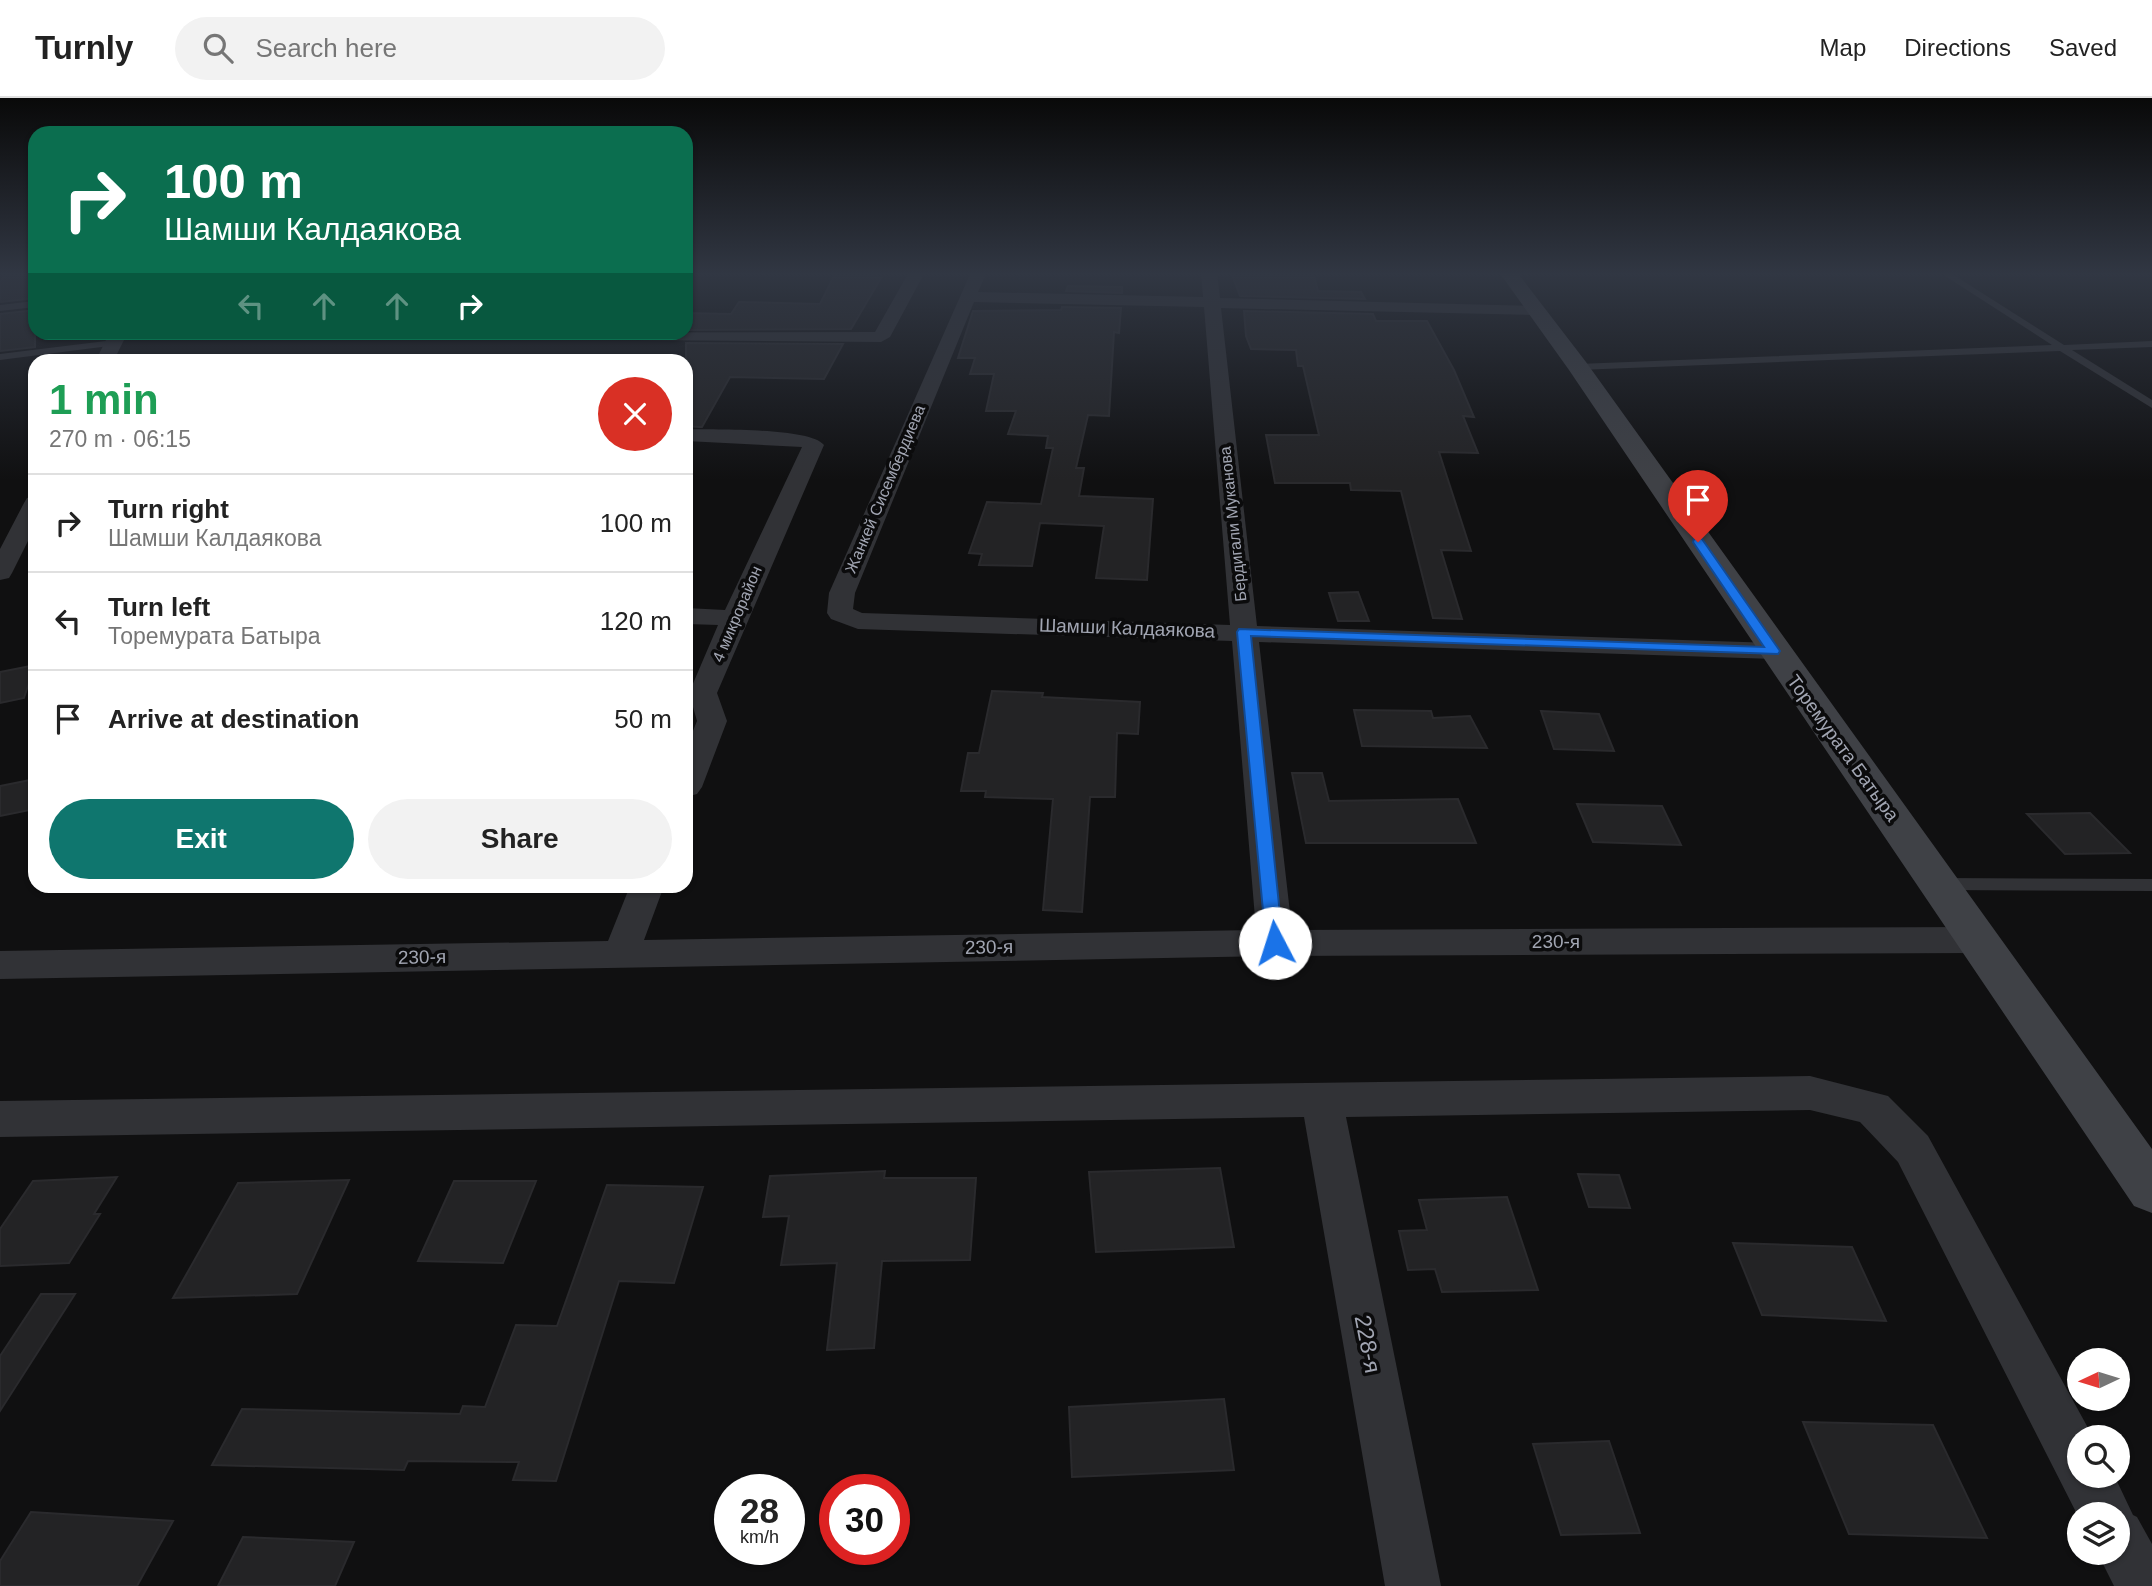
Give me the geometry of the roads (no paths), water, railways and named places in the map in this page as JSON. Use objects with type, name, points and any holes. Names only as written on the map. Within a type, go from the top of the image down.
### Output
[{"type":"street","points":[[400,341],[403,351]]},
{"type":"street","name":"Жанкей Сисембердиева","points":[[858,621],[840,613],[842,593],[948,341]]},
{"type":"street","name":"Бердигали Муканова","points":[[1215,341],[1275,943]]},
{"type":"street","name":"Торемурата Батыра","points":[[1558,341],[2152,1190]]},
{"type":"street","name":"4 микрорайон","points":[[693,435],[807,440],[813,446],[734,618],[704,693],[712,721],[693,769]]},
{"type":"street","points":[[0,573],[28,517]]},
{"type":"street","points":[[693,616],[734,618]]},
{"type":"street","name":"Шамши Калдаякова","points":[[858,621],[1774,651]]},
{"type":"street","points":[[621,953],[644,893]]},
{"type":"street","name":"230-я","points":[[0,965],[1275,943],[1977,940]]},
{"type":"street","points":[[0,1119],[1811,1093],[1873,1108],[1913,1149],[2067,1440]]},
{"type":"street","name":"228-я","points":[[1322,1102],[1413,1586]]},
{"type":"street","points":[[2130,1559],[2144,1586]]},
{"type":"lane","points":[[0,357],[95,341]]},
{"type":"lane","points":[[2050,341],[2152,405]]},
{"type":"lane","points":[[1578,367],[2152,344]]},
{"type":"lane","points":[[1940,884],[2152,885]]}]
